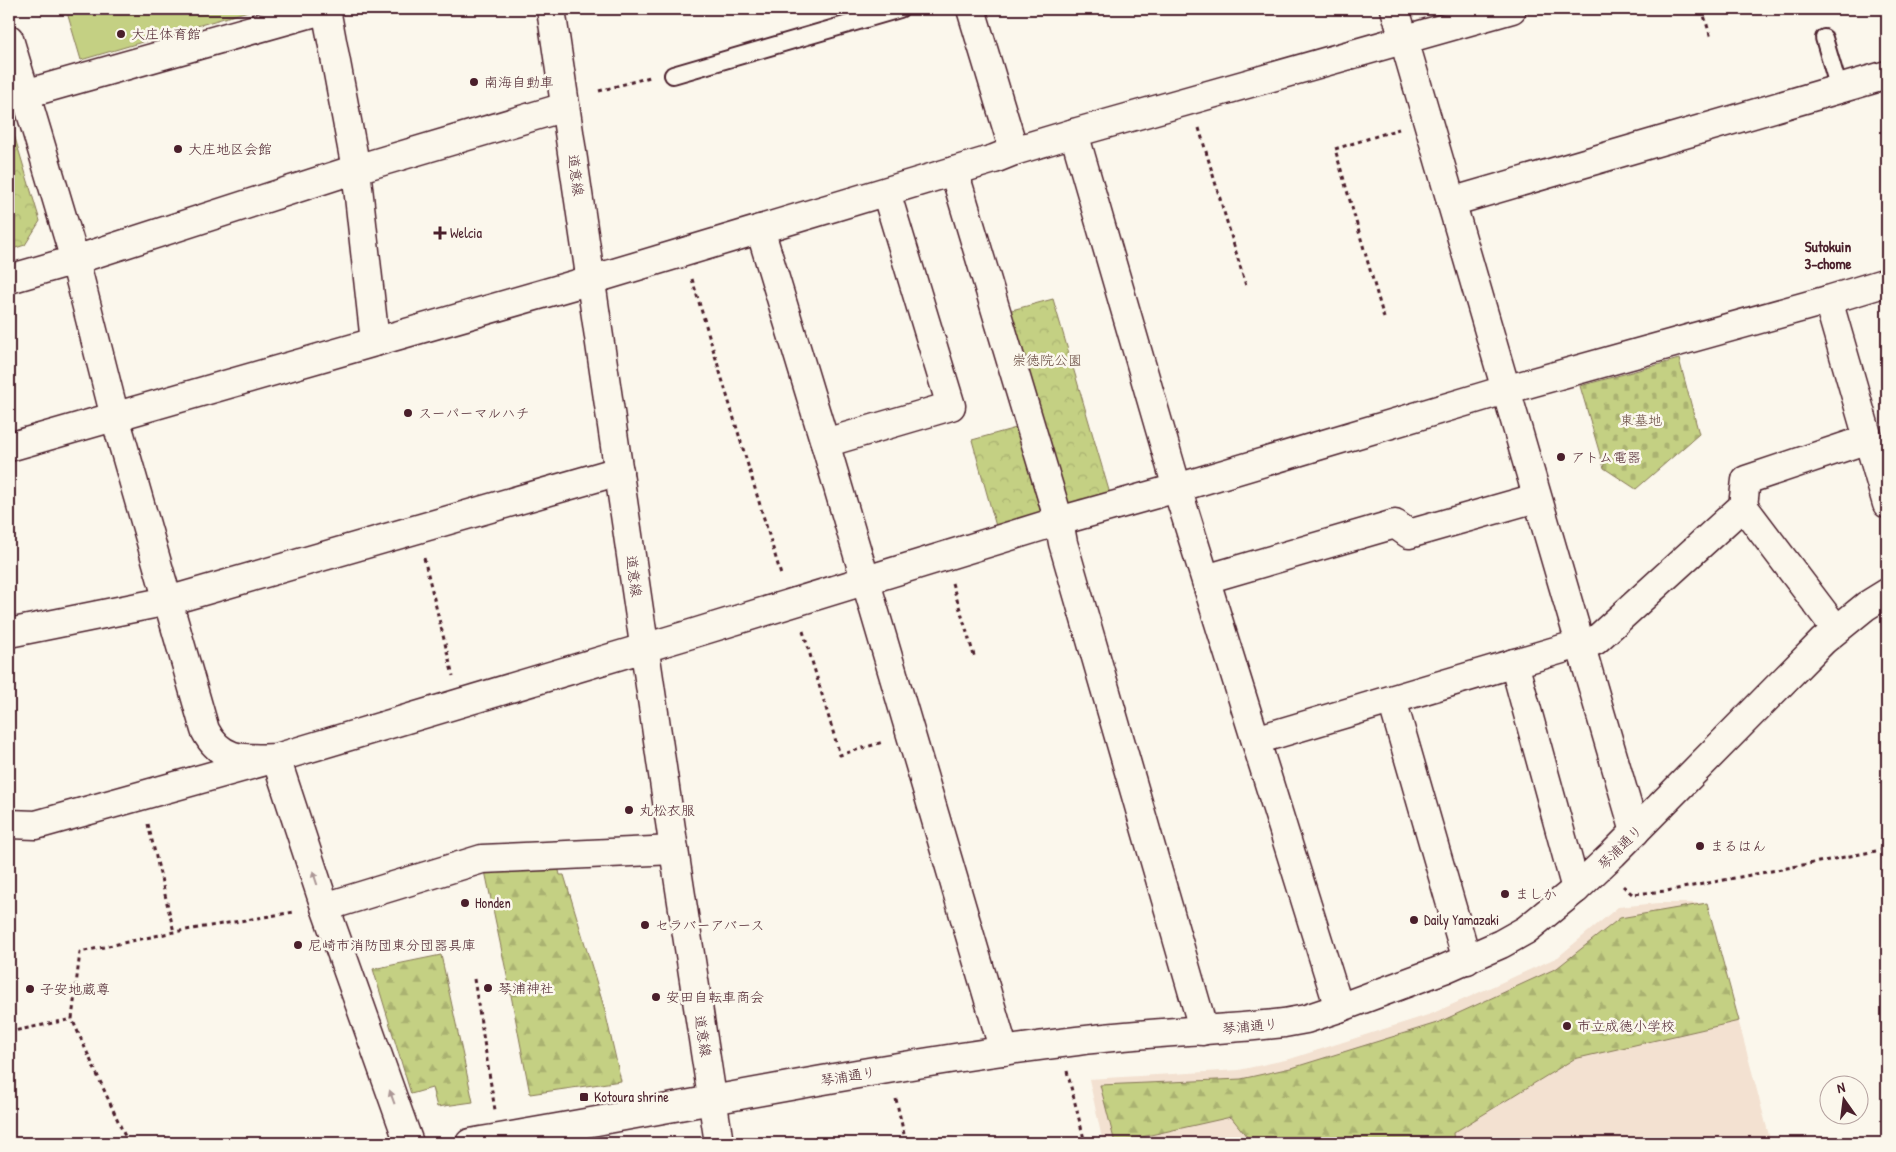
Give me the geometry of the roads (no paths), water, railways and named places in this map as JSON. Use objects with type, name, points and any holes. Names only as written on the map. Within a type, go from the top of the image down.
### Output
[{"type":"street","points":[[25,94],[326,9],[356,169],[375,342]]},
{"type":"street","name":"道意線","points":[[551,9],[674,850],[719,1143]]},
{"type":"street","points":[[971,9],[1014,151]]},
{"type":"street","points":[[1395,9],[1536,498],[1635,832]]},
{"type":"street","points":[[9,448],[591,280],[886,192],[1074,133],[1512,9]]},
{"type":"street","points":[[9,39],[76,260],[114,417],[205,730],[212,743],[232,756],[247,759],[276,758]]},
{"type":"street","points":[[1451,202],[1887,75]]},
{"type":"street","points":[[9,278],[76,260],[356,169],[565,107]]},
{"type":"street","points":[[1074,133],[1177,488],[1340,1008]]},
{"type":"street","points":[[954,171],[1059,521],[1063,543],[1199,1014],[1202,1031]]},
{"type":"street","points":[[825,443],[951,406],[886,192]]},
{"type":"street","points":[[760,230],[825,443],[1004,1051]]},
{"type":"street","points":[[9,824],[36,825],[276,758],[790,604],[1059,521],[1177,488],[1505,390],[1887,282]]},
{"type":"street","points":[[1828,300],[1887,504]]},
{"type":"street","points":[[1256,740],[1594,641],[1743,506],[1746,480],[1868,439]]},
{"type":"street","points":[[9,633],[168,601],[619,471]]},
{"type":"street","points":[[1206,579],[1395,524],[1409,534],[1536,498]]},
{"type":"street","points":[[1743,506],[1836,629]]},
{"type":"street","name":"琴浦通り","points":[[470,1143],[841,1077],[1004,1051],[1079,1040],[1202,1031],[1306,1019],[1466,960],[1526,930],[1576,889],[1836,629],[1887,593]]},
{"type":"street","points":[[1514,663],[1576,889]]},
{"type":"street","points":[[1392,700],[1466,960]]},
{"type":"street","points":[[276,758],[324,907],[408,1143]]},
{"type":"street","points":[[324,907],[482,859],[674,850]]},
{"type":"lane","points":[[673,75],[900,9]]},
{"type":"lane","points":[[1824,38],[1839,89]]},
{"type":"place","name":"大庄体育館","points":[[121,34]]},
{"type":"place","name":"南海自動車","points":[[474,82]]},
{"type":"place","name":"大庄地区会館","points":[[178,149]]},
{"type":"place","name":"Welcia","points":[[440,233]]},
{"type":"place","name":"スーパーマルハチ","points":[[408,413]]},
{"type":"place","name":"アトム電器","points":[[1561,457]]},
{"type":"place","name":"丸松衣服","points":[[629,810]]},
{"type":"place","name":"まるはん","points":[[1700,846]]},
{"type":"place","name":"ましか","points":[[1505,894]]},
{"type":"place","name":"Honden","points":[[465,903]]},
{"type":"place","name":"Daily Yamazaki","points":[[1414,920]]},
{"type":"place","name":"セラバーアバース","points":[[645,925]]},
{"type":"place","name":"尼崎市消防団東分団器具庫","points":[[298,945]]},
{"type":"place","name":"琴浦神社","points":[[488,988]]},
{"type":"place","name":"子安地蔵尊","points":[[30,989]]},
{"type":"place","name":"安田自転車商会","points":[[656,997]]},
{"type":"place","name":"市立成徳小学校","points":[[1567,1026]]},
{"type":"place","name":"Kotoura shrine","points":[[584,1097]]},
{"type":"district","name":"Sutokuin 3-chome","points":[[1828,256]]},
{"type":"park label","name":"崇徳院公園","points":[[1047,360]]},
{"type":"park label","name":"東墓地","points":[[1641,420]]}]
